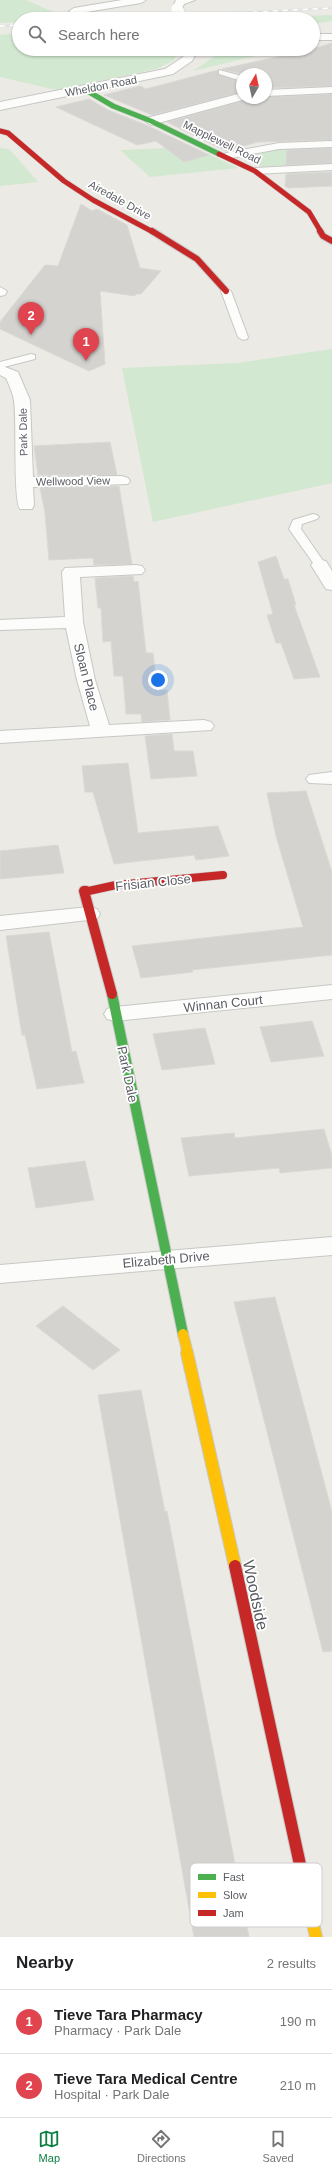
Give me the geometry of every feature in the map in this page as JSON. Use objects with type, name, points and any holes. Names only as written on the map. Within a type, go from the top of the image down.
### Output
[{"type":"street","points":[[74,11],[141,0]]},
{"type":"street","points":[[179,12],[180,2],[190,0]]},
{"type":"street","points":[[320,37],[332,37]]},
{"type":"street","name":"Wheldon Road","points":[[0,106],[170,72],[188,59],[189,56]]},
{"type":"street","name":"Mapplewell Road","points":[[84,89],[113,106],[151,121],[255,171],[309,212],[323,236],[332,241]]},
{"type":"street","points":[[272,91],[332,90]]},
{"type":"street","points":[[151,121],[236,99]]},
{"type":"street","name":"Airedale Drive","points":[[0,131],[8,134],[64,181],[93,200],[168,240],[197,259],[226,291]]},
{"type":"street","name":"Park Dale","points":[[0,368],[13,375],[22,400],[26,505]]},
{"type":"street","name":"Wellwood View","points":[[24,482],[122,481]]},
{"type":"street","points":[[320,565],[332,585]]},
{"type":"street","name":"Sloan Place","points":[[101,732],[86,680],[74,622],[71,572],[136,570]]},
{"type":"street","points":[[0,625],[74,622]]},
{"type":"street","points":[[0,738],[204,726]]},
{"type":"street","name":"Frisian Close","points":[[84,891],[116,885],[223,875]]},
{"type":"street","name":"Park Dale","points":[[84,891],[89,914],[114,999],[115,1014],[167,1259]]},
{"type":"street","points":[[0,923],[89,914]]},
{"type":"street","name":"Winnan Court","points":[[115,1014],[332,992]]},
{"type":"street","name":"Elizabeth Drive","points":[[0,1274],[332,1246]]},
{"type":"street","name":"Woodside","points":[[167,1259],[300,1863]]},
{"type":"street","name":"Woodside","points":[[314,1927],[316,1937]]},
{"type":"lane","points":[[222,72],[236,77]]},
{"type":"lane","points":[[226,156],[279,146],[332,144]]},
{"type":"lane","points":[[255,171],[332,167]]},
{"type":"lane","points":[[226,291],[243,337]]},
{"type":"lane","points":[[0,365],[31,357]]},
{"type":"lane","points":[[313,517],[297,522],[295,529],[320,565]]},
{"type":"green space","points":[[0,0],[26,0],[53,12],[12,12],[12,22],[0,23]]},
{"type":"green space","points":[[332,15],[332,21],[320,23],[320,16]]},
{"type":"green space","points":[[12,34],[12,56],[176,56],[174,60],[156,69],[56,90],[0,77],[0,35]]},
{"type":"green space","points":[[215,56],[255,56],[193,71]]},
{"type":"green space","points":[[193,147],[238,168],[150,177],[120,150]]},
{"type":"green space","points":[[332,147],[332,163],[262,167],[240,156],[277,149]]},
{"type":"green space","points":[[0,148],[9,149],[38,182],[0,186]]},
{"type":"green space","points":[[332,349],[332,483],[153,522],[122,368],[237,363]]},
{"type":"building","points":[[332,43],[332,86],[272,88],[272,68],[236,68],[236,72],[222,69],[281,56],[320,56],[320,47]]},
{"type":"building","points":[[218,70],[219,75],[236,80],[236,94],[152,115],[104,95],[140,86],[146,89]]},
{"type":"building","points":[[332,94],[332,140],[258,142],[226,151],[167,122],[236,103],[236,104],[272,104],[272,97]]},
{"type":"building","points":[[89,99],[108,110],[146,125],[209,155],[184,162],[156,141],[137,145],[56,107]]},
{"type":"building","points":[[332,148],[332,163],[286,165],[287,150]]},
{"type":"building","points":[[332,172],[332,186],[288,188],[285,186],[286,174]]},
{"type":"building","points":[[81,204],[92,211],[97,209],[127,225],[140,268],[161,271],[141,294],[136,294],[135,296],[100,291],[105,364],[89,371],[0,329],[0,322],[45,265],[58,266]]},
{"type":"building","points":[[110,442],[117,475],[38,475],[34,446]]},
{"type":"building","points":[[119,486],[132,564],[94,565],[93,558],[49,560],[45,513],[40,488]]},
{"type":"building","points":[[276,556],[284,579],[288,579],[296,605],[294,605],[320,677],[294,679],[281,643],[276,643],[267,615],[273,614],[258,562]]},
{"type":"building","points":[[133,576],[134,582],[138,581],[146,653],[153,653],[157,690],[167,690],[170,720],[142,722],[141,714],[126,714],[123,676],[114,676],[111,641],[103,642],[101,608],[98,608],[95,578]]},
{"type":"building","points":[[172,734],[174,751],[193,751],[197,776],[151,779],[145,736]]},
{"type":"building","points":[[128,763],[138,833],[218,826],[229,856],[196,860],[194,855],[114,864],[93,792],[85,792],[82,766]]},
{"type":"building","points":[[306,791],[332,872],[332,955],[192,970],[193,972],[141,978],[132,946],[303,927],[276,836],[267,793]]},
{"type":"building","points":[[58,845],[64,873],[0,879],[0,851]]},
{"type":"building","points":[[49,932],[72,1052],[76,1051],[84,1083],[37,1089],[25,1035],[22,1035],[6,936]]},
{"type":"building","points":[[312,1021],[324,1056],[271,1062],[260,1027]]},
{"type":"building","points":[[205,1028],[215,1064],[162,1070],[153,1034]]},
{"type":"building","points":[[324,1129],[332,1156],[332,1168],[280,1173],[279,1168],[189,1176],[181,1138],[234,1133],[235,1138]]},
{"type":"building","points":[[85,1161],[94,1200],[36,1208],[28,1168]]},
{"type":"building","points":[[275,1297],[332,1512],[332,1651],[323,1652],[234,1302]]},
{"type":"building","points":[[63,1306],[120,1350],[93,1370],[36,1326]]},
{"type":"building","points":[[141,1390],[165,1512],[167,1511],[235,1863],[190,1863],[190,1914],[98,1395]]},
{"type":"building","points":[[192,1927],[247,1927],[249,1937],[194,1937]]},
{"type":"railway","points":[[256,12],[332,8]]},
{"type":"railway","points":[[0,26],[12,25]]},
{"type":"traffic: fast","points":[[84,89],[113,106],[151,121],[219,154]]},
{"type":"traffic: fast","points":[[112,994],[183,1334]]},
{"type":"traffic: slow","points":[[183,1334],[235,1566]]},
{"type":"traffic: slow","points":[[314,1927],[316,1937]]},
{"type":"traffic: jam","points":[[0,131],[8,133],[64,181],[93,200],[168,240],[197,259],[226,291]]},
{"type":"traffic: jam","points":[[219,154],[255,171],[309,212],[323,236],[332,241]]},
{"type":"traffic: jam","points":[[112,994],[84,891],[116,885],[223,875]]},
{"type":"traffic: jam","points":[[235,1566],[300,1863]]},
{"type":"place","name":"Tieve Tara Medical Centre","points":[[31,335]]},
{"type":"place","name":"Tieve Tara Pharmacy","points":[[86,361]]}]
